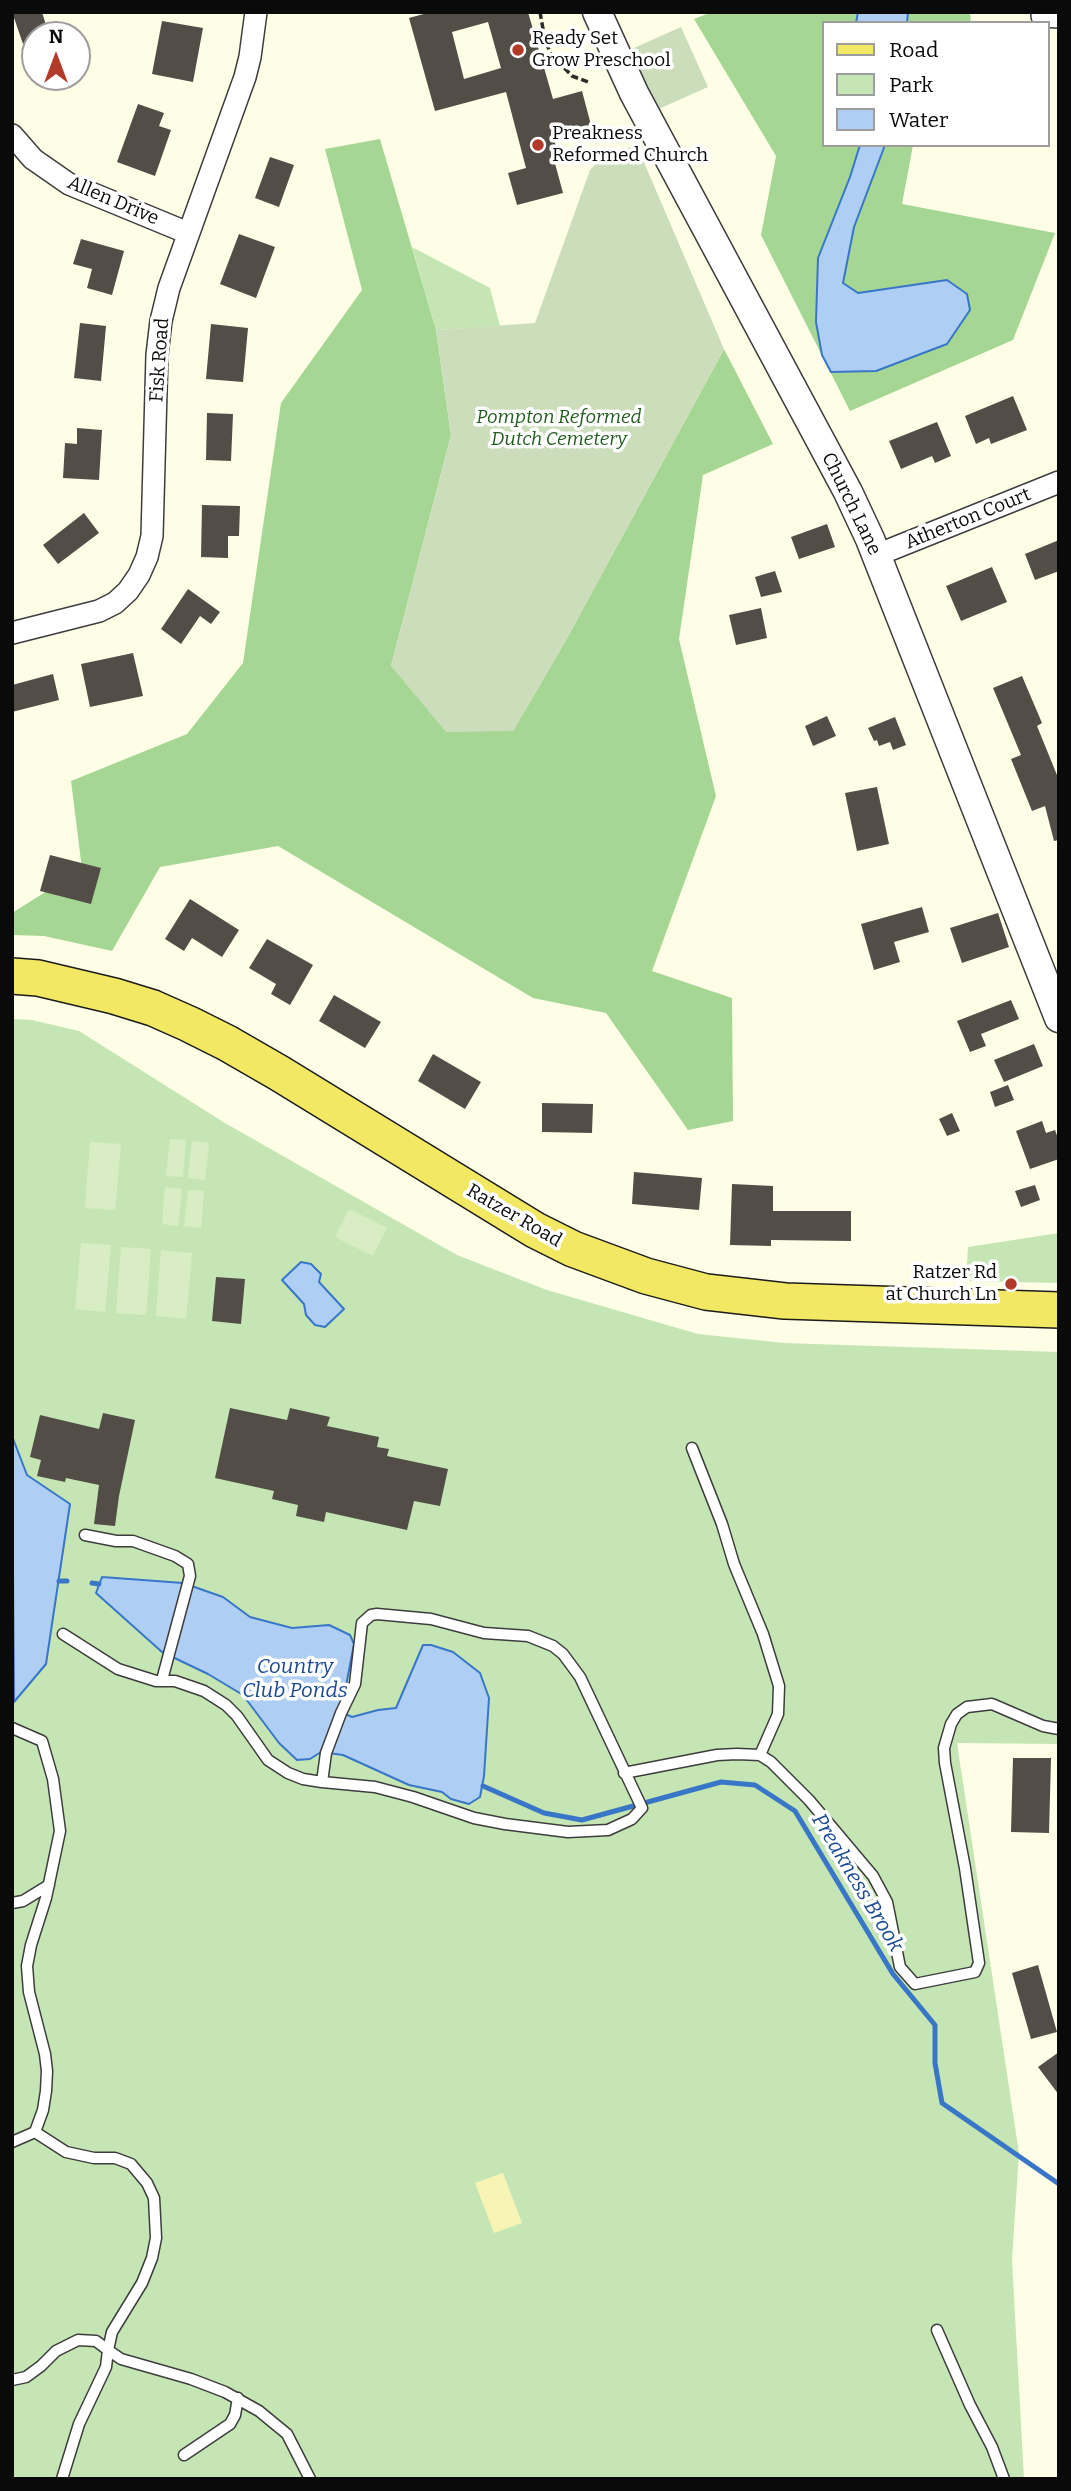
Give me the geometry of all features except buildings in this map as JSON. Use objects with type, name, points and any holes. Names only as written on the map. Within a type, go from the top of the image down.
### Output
[{"type":"main road","name":"Ratzer Road","points":[[12,976],[38,978],[114,996],[153,1008],[189,1024],[279,1073],[535,1230],[573,1249],[646,1276],[706,1292],[785,1301],[1059,1310]]},
{"type":"street","name":"Fisk Road","points":[[12,633],[99,611],[115,603],[128,591],[147,557],[152,536],[157,355],[161,321],[169,288],[245,77],[256,12]]},
{"type":"street","name":"Church Lane","points":[[597,12],[634,93],[848,492],[877,555],[1059,1018]]},
{"type":"street","name":"Allen Drive","points":[[12,135],[33,159],[69,184],[188,233]]},
{"type":"street","name":"Atherton Court","points":[[877,555],[1059,482]]},
{"type":"lane","points":[[692,1448],[722,1524],[734,1564],[763,1634],[779,1686],[778,1714],[760,1755]]},
{"type":"lane","points":[[85,1535],[116,1541],[133,1541],[175,1556],[188,1564],[191,1570],[188,1584],[162,1680]]},
{"type":"lane","points":[[63,1634],[118,1670],[132,1675],[175,1681],[204,1691],[226,1705],[268,1760],[288,1773],[322,1782],[390,1791],[466,1816],[568,1832],[608,1830],[632,1819],[642,1808],[589,1694],[571,1662],[553,1646],[528,1636],[484,1633],[431,1619],[371,1615],[362,1623],[355,1684],[326,1753],[322,1782]]},
{"type":"lane","points":[[625,1773],[717,1755],[760,1755],[771,1762],[809,1800],[873,1876],[887,1902],[900,1967],[915,1983],[975,1972],[979,1963],[945,1763],[944,1748],[951,1724],[957,1714],[967,1707],[992,1704],[1043,1726],[1059,1729]]},
{"type":"lane","points":[[12,1728],[42,1741],[53,1779],[60,1831],[49,1885],[27,1966],[29,1992],[47,2071],[43,2110],[35,2132],[12,2142]]},
{"type":"lane","points":[[12,1903],[23,1901],[49,1885]]},
{"type":"lane","points":[[35,2132],[66,2152],[94,2158],[115,2158],[131,2164],[147,2183],[154,2198],[156,2238],[152,2258],[132,2301],[111,2332],[106,2367],[79,2424],[62,2479]]},
{"type":"lane","points":[[937,2330],[992,2447],[1004,2479]]},
{"type":"lane","points":[[12,2380],[26,2377],[56,2351],[78,2340],[96,2341],[121,2359],[191,2379],[237,2398],[259,2411],[287,2434],[310,2479]]},
{"type":"lane","points":[[184,2455],[230,2424],[235,2415],[237,2398]]},
{"type":"path","points":[[540,12],[545,40],[551,54],[572,76],[588,82]]},
{"type":"green space","points":[[712,12],[970,12],[971,21],[822,21],[822,147],[913,147],[902,204],[1055,233],[1013,340],[850,411],[761,235],[776,156],[694,19]]},
{"type":"green space","points":[[681,27],[708,87],[652,112],[625,52]]},
{"type":"green space","points":[[380,139],[436,330],[451,435],[391,666],[513,731],[566,640],[724,349],[773,444],[703,475],[679,639],[716,796],[652,971],[732,998],[733,1121],[688,1130],[606,1013],[533,998],[278,846],[160,867],[112,951],[44,936],[12,935],[12,913],[82,869],[71,781],[187,734],[243,663],[281,403],[362,290],[325,149]]},
{"type":"green space","name":"Pompton Reformed Dutch Cemetery","points":[[637,146],[724,349],[566,640],[513,731],[446,732],[391,666],[451,435],[436,330],[535,323],[590,170],[606,153]]},
{"type":"green space","points":[[412,247],[490,288],[500,326],[436,330]]},
{"type":"green space","points":[[12,1019],[32,1020],[79,1031],[225,1123],[457,1255],[547,1290],[698,1334],[784,1343],[1059,1352],[1059,1744],[957,1743],[1019,2153],[1012,2260],[1024,2479],[12,2479]]},
{"type":"green space","points":[[170,1139],[186,1140],[183,1177],[166,1176]]},
{"type":"green space","points":[[192,1141],[209,1143],[205,1180],[188,1178]]},
{"type":"green space","points":[[90,1142],[121,1144],[115,1210],[85,1208]]},
{"type":"green space","points":[[165,1187],[182,1189],[178,1226],[162,1224]]},
{"type":"green space","points":[[188,1190],[204,1191],[201,1228],[184,1226]]},
{"type":"green space","points":[[349,1209],[387,1228],[373,1256],[335,1237]]},
{"type":"green space","points":[[1059,1233],[1059,1283],[966,1281],[968,1247]]},
{"type":"green space","points":[[81,1243],[111,1245],[105,1312],[75,1309]]},
{"type":"green space","points":[[121,1247],[151,1249],[146,1315],[116,1313]]},
{"type":"green space","points":[[161,1250],[192,1253],[186,1319],[156,1316]]},
{"type":"sand","points":[[503,2173],[522,2223],[494,2233],[475,2183]]},
{"type":"water","points":[[858,12],[908,12],[907,21],[856,21]]},
{"type":"water","points":[[859,147],[884,147],[854,227],[843,283],[858,293],[947,280],[967,294],[970,310],[947,344],[876,371],[831,372],[822,355],[816,322],[818,258]]},
{"type":"water","points":[[301,1262],[311,1264],[321,1274],[319,1282],[344,1309],[325,1327],[315,1325],[306,1315],[304,1304],[282,1280]]},
{"type":"water","points":[[12,1436],[27,1475],[70,1504],[46,1664],[14,1702]]},
{"type":"water","name":"Country Club Ponds","points":[[102,1577],[183,1583],[223,1597],[250,1617],[292,1628],[329,1625],[350,1635],[354,1644],[341,1712],[352,1717],[396,1708],[423,1645],[453,1652],[480,1673],[489,1698],[480,1797],[469,1804],[451,1799],[442,1792],[409,1785],[343,1755],[321,1752],[310,1759],[297,1760],[279,1743],[243,1695],[208,1674],[162,1652],[96,1593]]},
{"type":"waterway","name":"Preakness Brook","points":[[59,1581],[67,1581]]},
{"type":"waterway","name":"Preakness Brook","points":[[92,1583],[99,1584]]},
{"type":"waterway","name":"Preakness Brook","points":[[483,1786],[544,1813],[582,1820],[721,1782],[755,1785],[795,1811],[893,1974],[935,2025],[935,2063],[942,2103],[1059,2184]]},
{"type":"place","name":"Ready Set Grow Preschool","points":[[518,50]]},
{"type":"place","name":"Preakness Reformed Church","points":[[538,145]]},
{"type":"place","name":"Ratzer Rd at Church Ln","points":[[1011,1284]]}]
